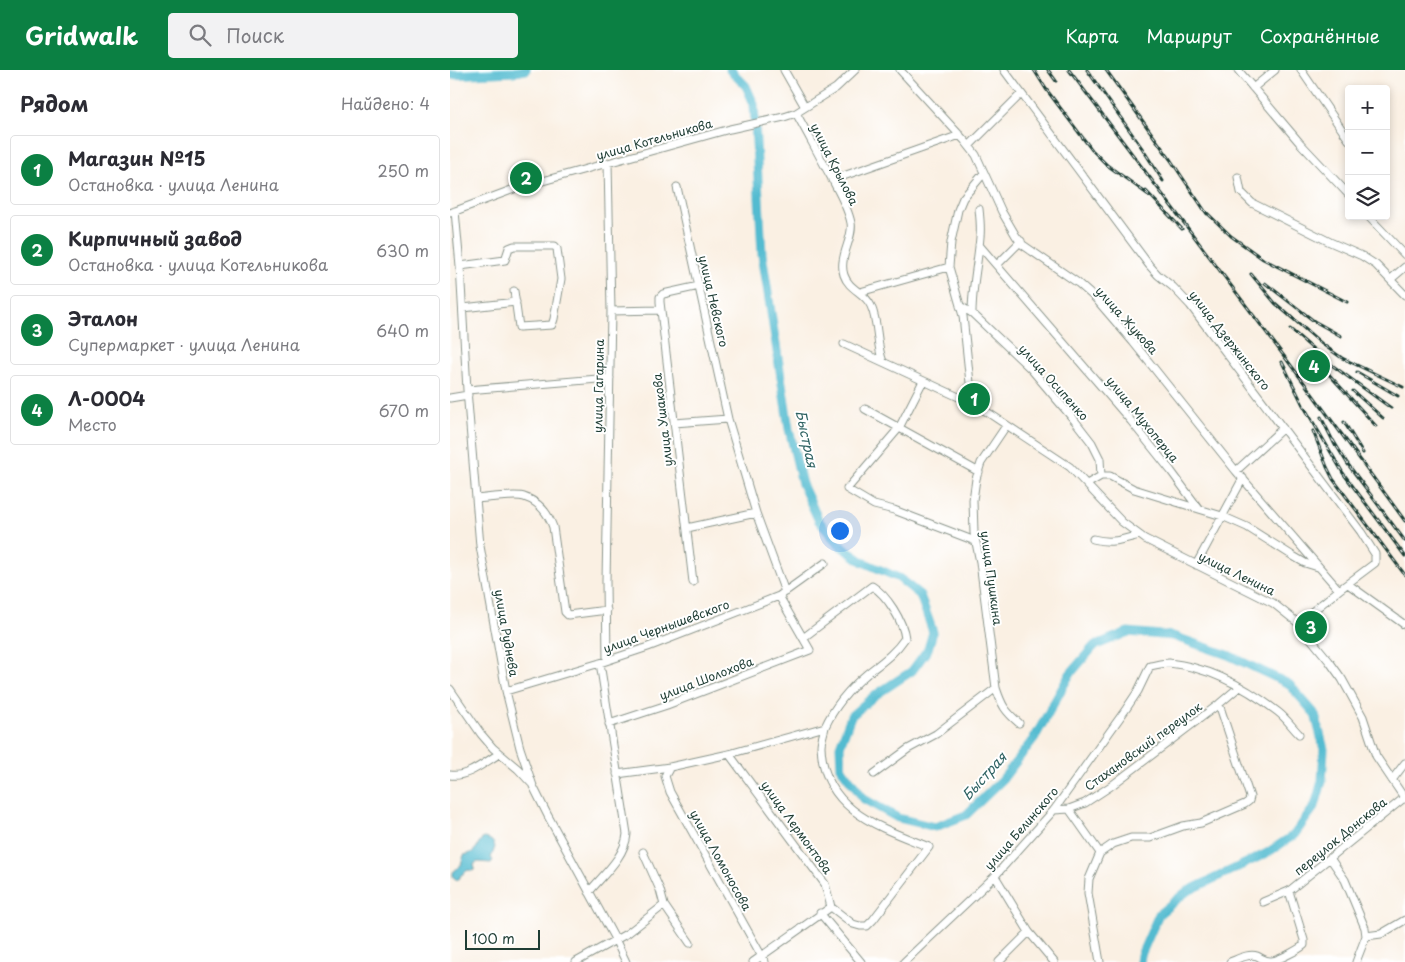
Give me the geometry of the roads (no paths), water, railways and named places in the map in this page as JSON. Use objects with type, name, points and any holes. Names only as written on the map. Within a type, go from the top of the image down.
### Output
[{"type":"street","points":[[784,70],[805,107]]},
{"type":"street","name":"улица Котельникова","points":[[453,212],[514,189],[730,129],[796,113],[836,88],[855,70]]},
{"type":"street","name":"улица Жукова","points":[[900,70],[970,146],[1002,212],[1020,242],[1037,256],[1078,283],[1096,299],[1134,342],[1236,471],[1339,590]]},
{"type":"street","name":"улица Дзержинского","points":[[1004,70],[1149,265],[1190,304],[1362,532],[1375,554],[1375,563],[1348,584]]},
{"type":"street","points":[[1238,70],[1299,142],[1345,191]]},
{"type":"street","points":[[1252,88],[1275,70]]},
{"type":"street","points":[[1301,70],[1345,134]]},
{"type":"street","points":[[970,146],[1021,94]]},
{"type":"street","name":"улица Крылова","points":[[796,113],[843,201],[852,224],[843,256],[843,274],[849,286],[860,292],[871,305],[877,325],[879,350],[883,362]]},
{"type":"street","points":[[832,180],[960,135]]},
{"type":"street","name":"улица Гагарина","points":[[589,892],[625,847],[627,834],[610,724],[604,662],[611,311],[608,163]]},
{"type":"street","points":[[967,401],[970,383],[963,316],[949,267],[951,242],[958,210],[963,198],[984,173]]},
{"type":"street","points":[[1238,177],[1241,192],[1252,203],[1362,256],[1376,265],[1405,295]]},
{"type":"street","name":"улица Невского","points":[[677,186],[728,419],[782,594],[810,650]]},
{"type":"street","points":[[972,313],[972,292],[979,244],[979,209]]},
{"type":"street","name":"улица Руднева","points":[[453,212],[460,266],[480,546],[506,691],[520,748],[533,786],[626,962]]},
{"type":"street","points":[[1372,220],[1405,255]]},
{"type":"street","points":[[997,265],[1020,242]]},
{"type":"street","name":"улица Мухоперца","points":[[979,244],[1131,421],[1199,510]]},
{"type":"street","points":[[460,266],[504,260],[509,248],[514,246],[555,246],[561,279],[552,325],[519,327],[514,291]]},
{"type":"street","points":[[860,292],[949,267]]},
{"type":"street","points":[[1391,279],[1405,267]]},
{"type":"street","points":[[611,311],[660,310],[660,296],[663,294],[699,286]]},
{"type":"street","points":[[463,308],[516,302]]},
{"type":"street","name":"улица Осипенко","points":[[960,306],[972,313],[1030,369],[1075,421],[1092,443],[1100,459],[1102,476]]},
{"type":"street","name":"улица Ушакова","points":[[660,310],[693,582]]},
{"type":"street","name":"улица Ленина","points":[[844,344],[978,406],[1070,467],[1122,522],[1139,535],[1157,546],[1273,603],[1298,623],[1330,661],[1342,679],[1363,717],[1376,756],[1405,799]]},
{"type":"street","points":[[450,398],[468,392],[610,378]]},
{"type":"street","points":[[923,381],[899,428],[847,489],[874,505],[894,510],[975,541]]},
{"type":"street","points":[[865,409],[979,472]]},
{"type":"street","points":[[674,423],[728,419]]},
{"type":"street","name":"улица Пушкина","points":[[1006,426],[981,463],[973,500],[974,533],[980,562],[996,688],[1000,702],[1006,711],[1019,723]]},
{"type":"street","points":[[1236,471],[1283,428]]},
{"type":"street","points":[[1087,484],[1102,476],[1110,476],[1134,489],[1222,516],[1247,527],[1305,563],[1319,567]]},
{"type":"street","points":[[1196,565],[1243,478]]},
{"type":"street","points":[[476,499],[523,496],[546,510],[553,528],[565,612],[568,614],[606,610]]},
{"type":"street","points":[[686,528],[756,512]]},
{"type":"street","points":[[1093,539],[1105,542],[1117,541],[1139,535]]},
{"type":"street","name":"улица Чернышевского","points":[[506,691],[648,647],[782,594],[825,563]]},
{"type":"street","points":[[1298,623],[1348,584],[1405,626]]},
{"type":"street","points":[[753,962],[764,959],[820,913],[831,907],[853,924],[867,926],[929,847],[883,828],[848,807],[828,781],[824,767],[821,745],[830,715],[840,700],[867,674],[886,660],[905,638],[904,631],[895,613],[879,590],[872,586],[803,638]]},
{"type":"street","name":"улица Шолохова","points":[[610,724],[667,705],[810,650]]},
{"type":"street","name":"улица Белинского","points":[[904,962],[995,876],[1054,810],[1126,709],[1150,666],[1168,663],[1187,666],[1209,672],[1228,680],[1238,687]]},
{"type":"street","points":[[1238,687],[1279,713],[1299,734]]},
{"type":"street","name":"Стахановский переулок","points":[[1054,810],[1069,809],[1085,803],[1112,786],[1219,704],[1238,687]]},
{"type":"street","points":[[874,774],[908,749],[936,734],[996,688]]},
{"type":"street","points":[[450,689],[481,734],[533,786]]},
{"type":"street","points":[[1100,962],[1088,893],[1089,879],[1100,853],[1113,844],[1132,838],[1150,838],[1183,826],[1201,823],[1249,801],[1250,797],[1219,704]]},
{"type":"street","points":[[617,774],[670,767],[729,754],[825,727]]},
{"type":"street","points":[[450,774],[453,776],[468,772],[499,754]]},
{"type":"street","name":"улица Лермонтова","points":[[729,754],[825,884],[831,907]]},
{"type":"street","points":[[1392,780],[1405,763]]},
{"type":"street","name":"улица Ломоносова","points":[[670,767],[665,776],[670,792],[764,959]]},
{"type":"street","name":"переулок Донскова","points":[[1263,902],[1290,891],[1405,799]]},
{"type":"street","points":[[1069,809],[1100,853]]},
{"type":"street","points":[[643,852],[660,890],[664,905],[690,943]]},
{"type":"street","points":[[1330,858],[1345,880],[1365,928],[1366,936],[1356,962]]},
{"type":"street","points":[[995,876],[1029,932],[1054,962]]},
{"type":"street","name":"переулок Донскова","points":[[1230,962],[1256,955],[1263,960],[1272,961],[1304,945],[1290,891]]},
{"type":"street","points":[[576,962],[628,933],[664,905]]},
{"type":"street","points":[[820,913],[861,962]]},
{"type":"street","points":[[1366,936],[1381,934],[1405,920]]},
{"type":"street","points":[[1002,961],[1029,932]]},
{"type":"water","points":[[483,838],[491,840],[495,847],[491,858],[493,860],[491,863],[478,862],[474,864],[475,869],[473,871],[468,870],[457,880],[453,877],[453,872],[461,865],[464,855],[473,851]]},
{"type":"waterway","name":"Быстрая","points":[[450,75],[526,70]]},
{"type":"waterway","name":"Быстрая","points":[[730,70],[746,86],[754,104],[762,254],[789,429],[802,484],[819,521],[838,544],[863,562],[899,578],[920,595],[933,632],[928,649],[912,671],[874,696],[851,716],[840,746],[841,768],[864,799],[898,818],[935,827],[966,815],[1002,780],[1035,737],[1070,674],[1094,646],[1128,632],[1173,636],[1228,655],[1289,684],[1315,714],[1324,749],[1322,781],[1315,806],[1294,835],[1267,853],[1186,892],[1159,914],[1141,955],[1140,962]]},
{"type":"railway","points":[[1034,70],[1092,150],[1107,165],[1150,196]]},
{"type":"railway","points":[[1048,70],[1056,81]]},
{"type":"railway","points":[[1069,70],[1305,384],[1405,521]]},
{"type":"railway","points":[[1087,70],[1163,181]]},
{"type":"railway","points":[[1106,70],[1207,214]]},
{"type":"railway","points":[[1146,191],[1182,229]]},
{"type":"railway","points":[[1203,209],[1231,236],[1263,259],[1347,302]]},
{"type":"railway","points":[[1251,274],[1275,303],[1322,344],[1342,358],[1403,387]]},
{"type":"railway","points":[[1265,283],[1314,321],[1341,336]]},
{"type":"railway","points":[[1290,329],[1329,363],[1391,408]]},
{"type":"railway","points":[[1315,359],[1376,426]]},
{"type":"railway","points":[[1282,362],[1303,405],[1343,473],[1405,556]]},
{"type":"railway","points":[[1357,372],[1398,396]]},
{"type":"railway","points":[[1353,391],[1383,418]]},
{"type":"railway","points":[[1321,417],[1335,445]]},
{"type":"railway","points":[[1344,422],[1363,453]]},
{"type":"railway","points":[[1313,431],[1333,479],[1405,575]]},
{"type":"railway","points":[[1333,440],[1347,463],[1405,541]]},
{"type":"place","name":"Кирпичный завод","points":[[526,178]]},
{"type":"place","name":"Л-0004","points":[[1314,366]]},
{"type":"place","name":"Магазин №15","points":[[974,399]]},
{"type":"place","name":"Эталон","points":[[1311,627]]}]
